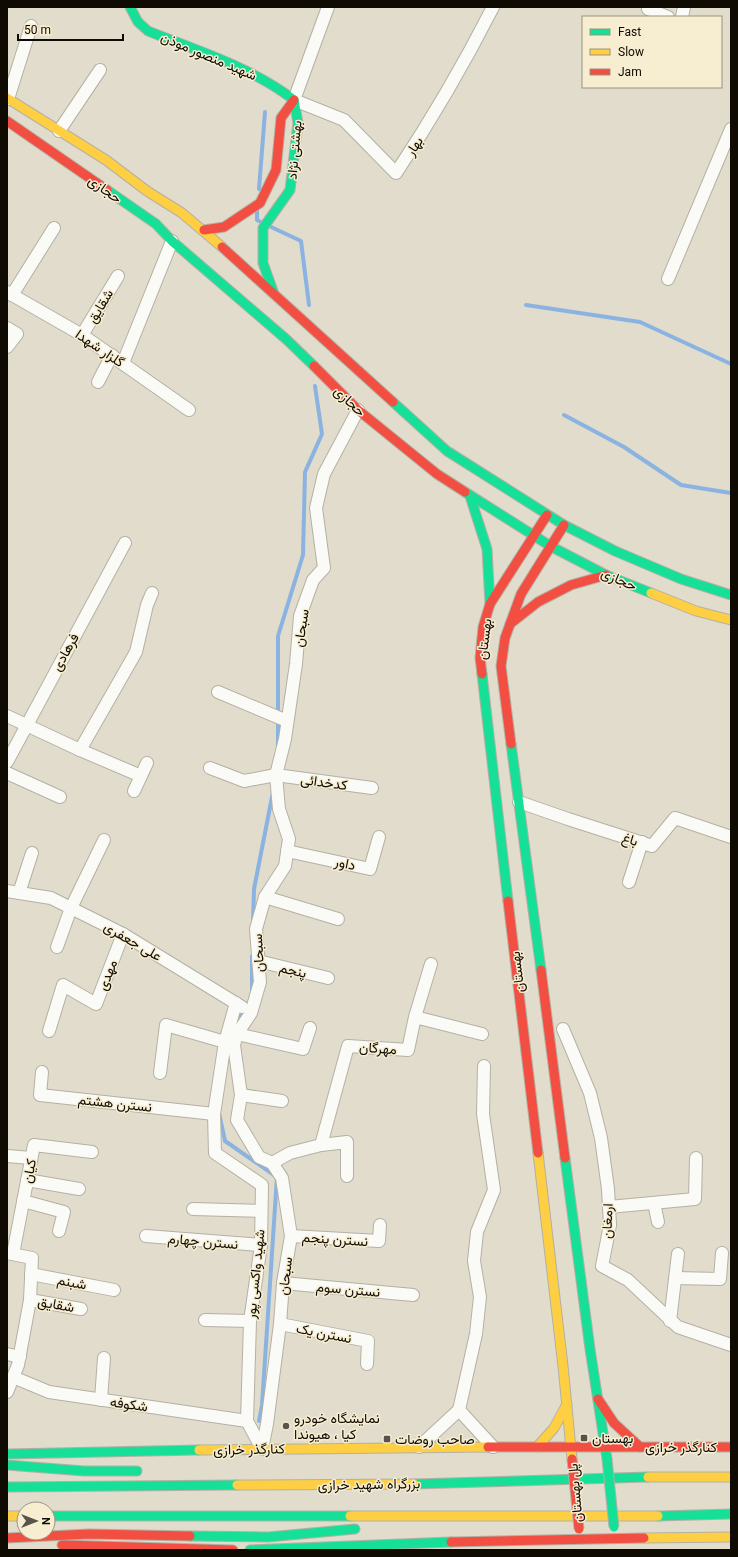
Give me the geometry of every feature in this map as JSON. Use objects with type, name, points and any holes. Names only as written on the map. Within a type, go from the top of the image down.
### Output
[{"type":"main road","name":"شهید منصور موذن","points":[[130,7],[138,22],[148,31],[250,72],[276,86],[294,100]]},
{"type":"main road","name":"حجازی","points":[[8,98],[106,160],[147,191],[182,213],[204,230],[447,451],[547,515],[615,551],[681,579],[731,595]]},
{"type":"main road","name":"بهشتی نژاد","points":[[204,230],[224,227],[260,203],[276,170],[281,118],[294,100]]},
{"type":"main road","name":"بهشتی نژاد","points":[[273,293],[263,263],[263,228],[290,190],[298,122],[294,100]]},
{"type":"main road","name":"حجازی","points":[[7,121],[156,224],[172,241],[286,339],[358,410],[437,474],[534,537],[606,574],[696,611],[731,620]]},
{"type":"main road","points":[[470,496],[487,549],[490,604]]},
{"type":"main road","name":"بهستان","points":[[547,515],[490,604],[483,627],[480,658],[536,1108],[571,1447]]},
{"type":"main road","name":"بهستان","points":[[564,525],[552,547],[521,594],[505,638],[501,666],[519,802],[555,1107],[590,1349],[606,1447]]},
{"type":"main road","points":[[510,624],[538,602],[551,595],[571,585],[606,574]]},
{"type":"main road","points":[[598,1399],[614,1423],[640,1447]]},
{"type":"main road","points":[[537,1447],[554,1428],[567,1404]]},
{"type":"main road","name":"کنارگذر خرازی","points":[[7,1454],[419,1447],[731,1447]]},
{"type":"main road","name":"پل بهستان","points":[[571,1447],[579,1538]]},
{"type":"main road","points":[[606,1447],[616,1550]]},
{"type":"main road","points":[[7,1465],[84,1471],[148,1471]]},
{"type":"main road","points":[[314,1475],[408,1484]]},
{"type":"main road","name":"بزرگراه شهید خرازی","points":[[7,1487],[408,1484],[641,1477],[731,1477]]},
{"type":"main road","points":[[56,1516],[480,1516],[731,1514]]},
{"type":"main road","points":[[394,1525],[480,1516]]},
{"type":"main road","points":[[7,1538],[89,1534],[268,1538],[363,1528]]},
{"type":"main road","points":[[647,1546],[659,1537]]},
{"type":"main road","points":[[250,1550],[504,1545],[579,1538],[731,1537]]},
{"type":"main road","points":[[579,1538],[580,1550]]},
{"type":"main road","points":[[549,1540],[564,1550]]},
{"type":"main road","points":[[7,1544],[233,1550]]},
{"type":"street","points":[[294,100],[328,7]]},
{"type":"street","name":"بهار","points":[[294,100],[344,120],[396,172],[422,134],[469,54],[493,7]]},
{"type":"street","points":[[648,9],[666,16]]},
{"type":"street","points":[[8,98],[30,26]]},
{"type":"street","points":[[60,131],[100,70]]},
{"type":"street","points":[[668,279],[731,129]]},
{"type":"street","points":[[9,294],[54,228]]},
{"type":"street","points":[[123,363],[172,241]]},
{"type":"street","name":"شقایق","points":[[82,335],[118,276]]},
{"type":"street","name":"گلزار شهدا","points":[[9,294],[82,335],[189,410]]},
{"type":"street","points":[[7,328],[17,334],[7,347]]},
{"type":"street","points":[[98,382],[112,355]]},
{"type":"street","name":"سبحان","points":[[262,1449],[267,1424],[280,1324],[283,1283],[291,1236],[282,1178],[272,1163],[259,1157],[237,1120],[241,1095],[234,1045],[237,1034],[251,1013],[260,982],[256,930],[264,897],[285,866],[290,839],[279,809],[276,775],[285,739],[296,664],[300,616],[313,580],[324,568],[316,508],[324,474],[358,410]]},
{"type":"street","name":"فرهادی","points":[[7,760],[125,543]]},
{"type":"street","points":[[80,750],[136,652],[147,605],[152,593]]},
{"type":"street","points":[[218,692],[287,721]]},
{"type":"street","points":[[7,716],[141,776]]},
{"type":"street","points":[[134,791],[147,763]]},
{"type":"street","name":"کدخدائی","points":[[210,768],[244,781],[276,775],[372,788]]},
{"type":"street","points":[[7,773],[60,797]]},
{"type":"street","name":"باغ","points":[[519,802],[652,846],[675,818],[731,837]]},
{"type":"street","name":"داور","points":[[287,851],[370,869],[379,837]]},
{"type":"street","points":[[57,947],[71,908],[104,840]]},
{"type":"street","points":[[629,882],[642,842]]},
{"type":"street","points":[[13,892],[32,853]]},
{"type":"street","name":"علی جعفری","points":[[13,892],[51,898],[124,934],[251,1013]]},
{"type":"street","points":[[264,897],[338,919]]},
{"type":"street","name":"مهدی","points":[[49,1031],[62,985],[96,1004],[124,934]]},
{"type":"street","name":"پنجم","points":[[258,961],[328,978]]},
{"type":"street","points":[[432,964],[415,1017],[482,1034]]},
{"type":"street","name":"شهید واکسی پور","points":[[236,1003],[225,1042],[214,1114],[214,1154],[262,1185],[261,1245],[250,1321],[247,1420],[262,1449]]},
{"type":"street","name":"مهرگان","points":[[321,1145],[348,1046],[408,1050],[415,1017]]},
{"type":"street","points":[[160,1073],[166,1025],[225,1042]]},
{"type":"street","points":[[237,1034],[303,1049],[310,1028]]},
{"type":"street","name":"ارمغان","points":[[563,1029],[590,1093],[601,1138],[610,1225],[602,1266],[628,1280],[678,1328],[731,1345]]},
{"type":"street","points":[[419,1447],[459,1410],[476,1334],[480,1297],[474,1261],[477,1232],[494,1190],[483,1114],[484,1066]]},
{"type":"street","name":"نسترن هشتم","points":[[42,1072],[40,1095],[214,1114]]},
{"type":"street","points":[[241,1095],[282,1101]]},
{"type":"street","points":[[272,1163],[290,1153],[321,1145],[347,1142],[347,1176]]},
{"type":"street","name":"کیان","points":[[10,1254],[23,1201],[34,1145],[92,1152]]},
{"type":"street","points":[[7,1156],[31,1158]]},
{"type":"street","points":[[609,1207],[695,1199],[696,1158]]},
{"type":"street","points":[[27,1180],[79,1189]]},
{"type":"street","points":[[23,1201],[64,1212],[59,1231]]},
{"type":"street","points":[[654,1203],[658,1222]]},
{"type":"street","points":[[193,1209],[261,1211]]},
{"type":"street","name":"نسترن پنجم","points":[[291,1236],[379,1241],[380,1225]]},
{"type":"street","name":"نسترن چهارم","points":[[146,1236],[261,1245]]},
{"type":"street","points":[[675,1278],[720,1280],[722,1253]]},
{"type":"street","points":[[7,1392],[20,1357],[30,1300],[32,1258],[10,1254]]},
{"type":"street","points":[[670,1321],[678,1254]]},
{"type":"street","name":"شبنم","points":[[31,1274],[114,1290]]},
{"type":"street","name":"نسترن سوم","points":[[283,1283],[412,1295]]},
{"type":"street","name":"شقایق","points":[[30,1300],[81,1309]]},
{"type":"street","points":[[205,1320],[250,1321]]},
{"type":"street","name":"نسترن یک","points":[[280,1324],[368,1341],[367,1364]]},
{"type":"street","points":[[7,1354],[20,1357]]},
{"type":"street","points":[[101,1400],[104,1358]]},
{"type":"street","name":"شکوفه","points":[[13,1377],[49,1392],[247,1420]]},
{"type":"street","points":[[459,1410],[493,1447]]},
{"type":"waterway","points":[[259,189],[265,112]]},
{"type":"waterway","points":[[257,210],[257,220],[261,222]]},
{"type":"waterway","points":[[269,226],[301,241],[309,305]]},
{"type":"waterway","points":[[526,305],[640,322],[731,364]]},
{"type":"waterway","points":[[278,748],[278,636],[303,555],[305,472],[322,434],[315,386]]},
{"type":"waterway","points":[[564,415],[624,447],[681,485],[731,493]]},
{"type":"waterway","points":[[253,922],[254,889],[273,792]]},
{"type":"waterway","points":[[252,956],[252,994]]},
{"type":"waterway","points":[[234,1026],[246,1009]]},
{"type":"waterway","points":[[219,1113],[225,1141],[277,1177],[262,1405],[259,1421]]},
{"type":"traffic: fast","points":[[130,7],[138,22],[148,31],[242,69],[277,88],[294,100]]},
{"type":"traffic: fast","points":[[273,291],[263,263],[263,228],[290,190],[298,123],[294,100]]},
{"type":"traffic: fast","points":[[107,190],[156,224],[172,241],[286,339],[314,366]]},
{"type":"traffic: fast","points":[[393,402],[447,451],[564,525],[615,551],[681,579],[731,595]]},
{"type":"traffic: fast","points":[[465,492],[552,547],[606,575],[651,593]]},
{"type":"traffic: fast","points":[[470,496],[487,549],[490,604]]},
{"type":"traffic: fast","points":[[482,674],[508,901]]},
{"type":"traffic: fast","points":[[511,744],[541,970]]},
{"type":"traffic: fast","points":[[565,1158],[590,1349],[607,1459]]},
{"type":"traffic: fast","points":[[7,1454],[199,1450]]},
{"type":"traffic: fast","points":[[607,1459],[614,1527]]},
{"type":"traffic: fast","points":[[7,1465],[84,1471],[137,1471]]},
{"type":"traffic: fast","points":[[414,1484],[648,1477]]},
{"type":"traffic: fast","points":[[7,1487],[237,1485]]},
{"type":"traffic: fast","points":[[658,1516],[731,1514]]},
{"type":"traffic: fast","points":[[56,1516],[350,1516]]},
{"type":"traffic: fast","points":[[190,1536],[268,1537],[355,1529]]},
{"type":"traffic: fast","points":[[250,1550],[451,1542]]},
{"type":"traffic: slow","points":[[7,98],[106,160],[147,191],[182,213],[222,247]]},
{"type":"traffic: slow","points":[[651,593],[696,611],[731,620]]},
{"type":"traffic: slow","points":[[538,1153],[563,1366],[572,1459]]},
{"type":"traffic: slow","points":[[537,1447],[554,1428],[567,1404]]},
{"type":"traffic: slow","points":[[199,1450],[488,1447]]},
{"type":"traffic: slow","points":[[648,1477],[731,1477]]},
{"type":"traffic: slow","points":[[237,1485],[414,1484]]},
{"type":"traffic: slow","points":[[7,1516],[16,1516]]},
{"type":"traffic: slow","points":[[350,1516],[658,1516]]},
{"type":"traffic: slow","points":[[644,1538],[731,1537]]},
{"type":"traffic: jam","points":[[204,230],[224,227],[260,203],[276,170],[281,118],[294,100]]},
{"type":"traffic: jam","points":[[7,121],[107,190]]},
{"type":"traffic: jam","points":[[222,247],[393,402]]},
{"type":"traffic: jam","points":[[314,366],[358,410],[437,474],[465,492]]},
{"type":"traffic: jam","points":[[482,674],[480,658],[483,627],[490,604],[547,515]]},
{"type":"traffic: jam","points":[[511,744],[501,666],[505,638],[521,594],[564,525]]},
{"type":"traffic: jam","points":[[510,624],[538,602],[571,585],[606,575]]},
{"type":"traffic: jam","points":[[508,901],[538,1153]]},
{"type":"traffic: jam","points":[[541,970],[565,1158]]},
{"type":"traffic: jam","points":[[598,1399],[614,1423],[640,1447]]},
{"type":"traffic: jam","points":[[488,1447],[731,1447]]},
{"type":"traffic: jam","points":[[572,1459],[579,1529]]},
{"type":"traffic: jam","points":[[7,1538],[89,1534],[190,1536]]},
{"type":"traffic: jam","points":[[451,1542],[644,1538]]},
{"type":"traffic: jam","points":[[62,1545],[233,1550]]},
{"type":"place","name":"نمایشگاه خودرو کیا ، هیوندا","points":[[286,1426]]},
{"type":"place","name":"بهستان","points":[[584,1438]]},
{"type":"place","name":"صاحب روضات","points":[[387,1439]]}]
